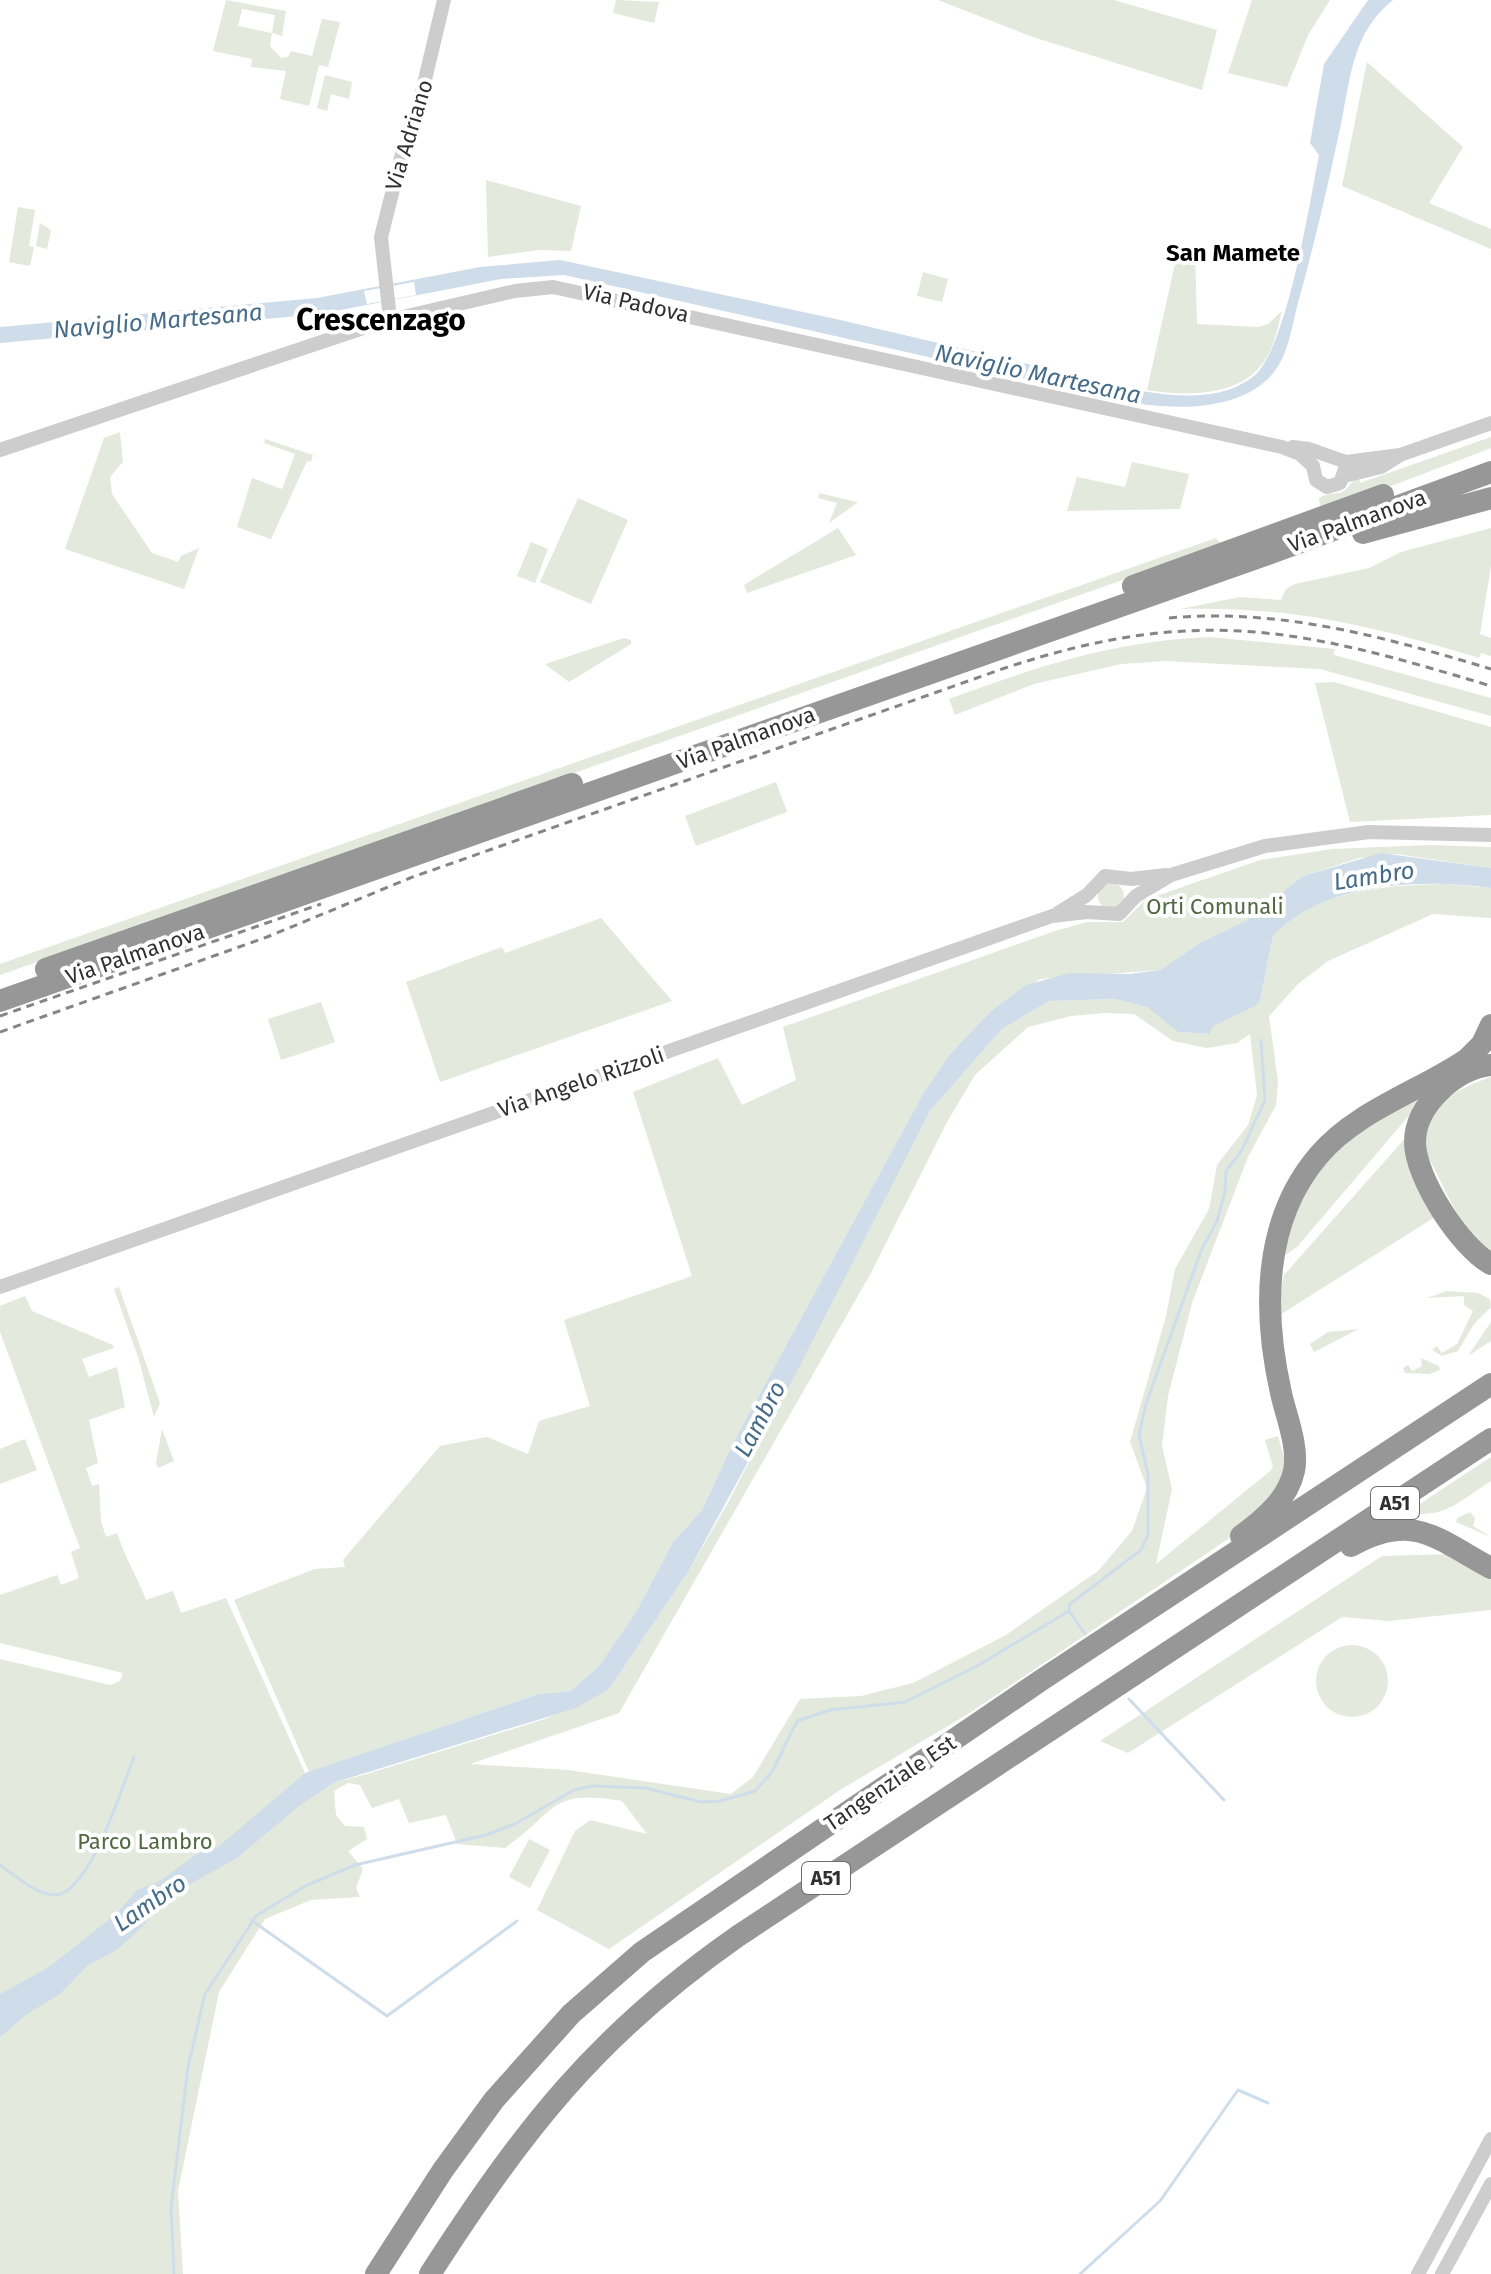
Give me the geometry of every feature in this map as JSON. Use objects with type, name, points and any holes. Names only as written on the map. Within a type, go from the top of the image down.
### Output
[{"type":"highway","name":"Via Palmanova","points":[[0,985],[1077,607],[1491,456]]},
{"type":"highway","name":"Via Palmanova","points":[[0,1001],[1257,558],[1491,472]]},
{"type":"highway","points":[[1257,558],[1311,548],[1491,498]]},
{"type":"highway","points":[[1162,1603],[1183,1577],[1269,1512],[1286,1490],[1294,1473],[1294,1453],[1276,1373],[1270,1310],[1275,1248],[1285,1210],[1297,1186],[1318,1155],[1337,1138],[1467,1059],[1482,1044],[1491,1026],[1491,1011]]},
{"type":"highway","points":[[1491,1065],[1465,1073],[1440,1091],[1423,1113],[1415,1143],[1420,1166],[1456,1233],[1473,1253],[1491,1264]]},
{"type":"highway","name":"Tangenziale Est","points":[[376,2274],[443,2170],[494,2100],[556,2029],[629,1963],[711,1902],[1491,1384]]},
{"type":"highway","name":"Tangenziale Est","points":[[430,2274],[483,2191],[532,2124],[585,2063],[660,1993],[738,1936],[1491,1439]]},
{"type":"highway","points":[[1299,1567],[1324,1562],[1372,1534],[1407,1528],[1431,1534],[1491,1568]]},
{"type":"street","name":"Via Adriano","points":[[390,319],[382,270],[382,229],[402,154],[414,128],[444,0]]},
{"type":"street","name":"Via Padova","points":[[0,450],[390,319],[515,291],[565,288],[1282,447],[1298,453],[1313,466]]},
{"type":"street","points":[[1343,469],[1381,467],[1400,455],[1491,423]]},
{"type":"street","name":"Via Padova","points":[[1282,447],[1304,448],[1328,455],[1343,469]]},
{"type":"street","points":[[1313,466],[1328,455]]},
{"type":"street","name":"Via Palmanova","points":[[1313,466],[1314,477],[1324,487],[1337,485],[1343,469]]},
{"type":"street","name":"Via Angelo Rizzoli","points":[[0,1287],[1052,916],[1087,895],[1105,876],[1171,875],[1246,851],[1335,834],[1391,831],[1491,835]]},
{"type":"street","name":"Via Angelo Rizzoli","points":[[1052,916],[1122,912],[1171,875]]},
{"type":"street","points":[[1120,877],[1131,887],[1130,903]]},
{"type":"street","points":[[1095,886],[1094,903],[1106,913]]},
{"type":"street","points":[[1418,2274],[1491,2139]]},
{"type":"street","points":[[1442,2274],[1491,2184]]},
{"type":"green space","points":[[226,0],[286,11],[282,36],[272,33],[270,46],[281,58],[288,57],[291,51],[312,56],[322,19],[340,22],[328,67],[319,65],[309,106],[280,99],[286,71],[251,67],[252,59],[213,51]],"holes":[[[242,9],[275,15],[272,33],[238,26]]]},
{"type":"green space","points":[[616,0],[659,2],[654,23],[613,13]]},
{"type":"green space","points":[[938,0],[1114,0],[1217,30],[1202,90],[1033,37]]},
{"type":"green space","points":[[1252,0],[1330,0],[1308,35],[1287,87],[1228,73]]},
{"type":"green space","points":[[1367,62],[1463,147],[1429,203],[1491,229],[1491,249],[1342,186]]},
{"type":"green space","points":[[325,75],[352,82],[349,99],[331,94],[327,111],[317,108]]},
{"type":"green space","points":[[486,180],[581,206],[571,251],[539,250],[488,257]]},
{"type":"green space","points":[[18,207],[35,210],[29,246],[34,247],[30,266],[9,262]]},
{"type":"green space","points":[[40,223],[51,230],[47,249],[36,246]]},
{"type":"green space","points":[[1195,249],[1197,324],[1258,327],[1268,324],[1282,311],[1274,341],[1259,368],[1235,385],[1191,393],[1147,390],[1178,250]]},
{"type":"green space","points":[[923,272],[948,279],[942,302],[917,296]]},
{"type":"green space","points":[[120,432],[123,462],[110,477],[112,494],[152,553],[178,562],[181,556],[199,548],[184,589],[65,549],[104,438]]},
{"type":"green space","points":[[1491,437],[1491,448],[1365,496],[1320,506],[1319,499],[1344,491],[1359,478],[1360,483]]},
{"type":"green space","points":[[265,439],[313,455],[311,462],[307,461],[271,539],[237,527],[252,478],[282,489],[295,454],[264,443]]},
{"type":"green space","points":[[1132,462],[1189,474],[1180,509],[1067,511],[1077,477],[1125,487]]},
{"type":"green space","points":[[819,493],[857,503],[829,523],[837,503],[818,498]]},
{"type":"green space","points":[[578,498],[628,520],[591,604],[540,582]]},
{"type":"green space","points":[[838,528],[856,555],[747,593],[744,585]]},
{"type":"green space","points":[[1491,528],[1491,566],[1480,634],[1491,638],[1491,656],[1481,653],[1479,658],[1332,620],[1259,611],[1180,609],[1240,597],[1281,600],[1286,589],[1295,584],[1369,568],[1401,552]]},
{"type":"green space","points":[[1216,538],[1222,545],[0,975],[0,964]]},
{"type":"green space","points":[[531,542],[548,549],[535,583],[517,576]]},
{"type":"green space","points":[[1210,637],[1335,649],[1334,655],[1491,698],[1491,716],[1320,669],[1166,661],[1121,664],[1034,684],[955,715],[949,699],[1077,657],[1141,644]]},
{"type":"green space","points":[[624,638],[631,640],[631,644],[569,682],[545,664]]},
{"type":"green space","points":[[1334,682],[1491,727],[1491,815],[1350,822],[1315,683]]},
{"type":"green space","points":[[776,782],[787,812],[696,846],[685,816]]},
{"type":"green space","name":"Orti Comunali","points":[[1430,845],[1491,847],[1491,868],[1396,854],[1359,858],[1303,876],[1247,920],[1200,943],[1160,970],[1040,979],[990,1012],[950,1054],[924,1092],[733,1443],[702,1510],[673,1542],[636,1612],[599,1666],[570,1691],[539,1694],[309,1772],[234,1600],[315,1569],[345,1567],[343,1560],[440,1446],[487,1437],[528,1454],[539,1421],[590,1406],[564,1320],[692,1276],[633,1092],[718,1058],[742,1105],[796,1080],[783,1027],[1055,931],[1087,922],[1123,922],[1145,900],[1260,860],[1332,849]]},
{"type":"green space","points":[[1111,883],[1120,887],[1124,896],[1120,905],[1111,909],[1102,905],[1098,896],[1102,887]]},
{"type":"green space","name":"Parco Lambro","points":[[1424,885],[1491,888],[1491,918],[1433,914],[1328,961],[1299,983],[1269,1016],[1278,1082],[1276,1105],[1248,1157],[1192,1303],[1168,1396],[1162,1446],[1172,1489],[1156,1564],[1269,1472],[1273,1467],[1265,1440],[1278,1436],[1286,1465],[1282,1481],[1237,1533],[968,1714],[840,1790],[609,1949],[537,1910],[575,1831],[590,1820],[647,1834],[622,1801],[580,1798],[567,1801],[546,1813],[505,1848],[457,1844],[446,1815],[409,1823],[399,1799],[372,1808],[360,1785],[348,1783],[334,1791],[336,1815],[345,1826],[364,1827],[367,1839],[348,1851],[363,1869],[356,1888],[360,1897],[311,1900],[265,1919],[219,1992],[178,2191],[183,2274],[0,2274],[0,1659],[110,1685],[120,1681],[123,1673],[0,1643],[0,1595],[57,1575],[61,1585],[79,1578],[71,1552],[80,1548],[0,1332],[0,1306],[25,1296],[32,1311],[113,1345],[114,1348],[82,1359],[89,1377],[117,1367],[125,1407],[89,1420],[98,1463],[86,1468],[92,1486],[99,1484],[101,1521],[106,1537],[117,1533],[146,1600],[173,1591],[181,1613],[226,1598],[305,1773],[303,1775],[333,1783],[367,1774],[545,1719],[609,1689],[688,1572],[730,1499],[930,1111],[1002,1029],[1049,1001],[1114,999],[1147,1007],[1179,1032],[1210,1034],[1212,1026],[1260,1001],[1273,936],[1290,920],[1331,899],[1377,888]],"holes":[[[1134,1014],[1173,1041],[1207,1048],[1237,1043],[1250,1034],[1257,1095],[1248,1125],[1217,1165],[1209,1209],[1175,1269],[1166,1316],[1130,1442],[1147,1488],[1132,1531],[1098,1571],[1006,1635],[913,1683],[861,1696],[800,1699],[753,1777],[731,1794],[568,1770],[470,1764],[619,1713],[871,1273],[947,1122],[975,1075],[1028,1027],[1071,1016]]]},
{"type":"green space","points":[[601,918],[672,1001],[440,1082],[406,982],[502,947],[505,953]]},
{"type":"green space","points":[[321,1002],[335,1042],[281,1060],[268,1019]]},
{"type":"green space","points":[[1491,1077],[1491,1252],[1466,1226],[1455,1209],[1427,1155],[1424,1134],[1427,1122],[1444,1101],[1467,1086]]},
{"type":"green space","points":[[1429,1092],[1297,1247],[1284,1256],[1304,1196],[1334,1154],[1374,1123]]},
{"type":"green space","points":[[1408,1135],[1435,1217],[1275,1318],[1284,1275]]},
{"type":"green space","points":[[119,1287],[160,1403],[154,1417],[139,1360],[114,1289]]},
{"type":"green space","points":[[1447,1291],[1478,1293],[1490,1299],[1491,1307],[1474,1324],[1458,1351],[1442,1356],[1432,1350],[1437,1346],[1442,1353],[1457,1344],[1473,1311],[1464,1305],[1464,1296],[1427,1298]]},
{"type":"green space","points":[[1491,1322],[1491,1341],[1468,1356]]},
{"type":"green space","points":[[1359,1329],[1314,1352],[1310,1344],[1328,1332]]},
{"type":"green space","points":[[1421,1358],[1439,1366],[1440,1370],[1429,1374],[1405,1373],[1403,1368],[1408,1365],[1412,1371],[1422,1366]]},
{"type":"green space","points":[[162,1429],[174,1461],[158,1468],[156,1463]]},
{"type":"green space","points":[[25,1439],[37,1470],[0,1484],[0,1449]]},
{"type":"green space","points":[[1491,1457],[1491,1481],[1444,1510],[1411,1513],[1415,1507]]},
{"type":"green space","points":[[1470,1512],[1475,1518],[1473,1526],[1491,1537],[1456,1522],[1457,1518]]},
{"type":"green space","points":[[1454,1554],[1491,1578],[1491,1610],[1389,1621],[1342,1617],[1128,1753],[1100,1741],[1382,1556]]},
{"type":"green space","points":[[1345,1645],[1359,1645],[1378,1655],[1388,1674],[1388,1688],[1378,1707],[1359,1717],[1345,1717],[1326,1707],[1316,1688],[1316,1674],[1326,1655]]},
{"type":"green space","points":[[529,1839],[550,1850],[530,1888],[509,1877]]},
{"type":"water","name":"Naviglio Martesana","points":[[1368,0],[1393,0],[1370,25],[1356,54],[1322,211],[1287,348],[1274,372],[1260,385],[1226,401],[1186,407],[1128,402],[564,275],[501,279],[320,314],[0,343],[0,327],[317,298],[480,267],[560,260],[836,319],[1142,391],[1200,395],[1228,390],[1254,376],[1266,360],[1277,336],[1296,272],[1319,155],[1310,143],[1324,64]]},
{"type":"water","name":"Lambro","points":[[1381,853],[1491,868],[1491,888],[1406,885],[1346,894],[1318,904],[1294,918],[1273,936],[1260,1001],[1213,1026],[1210,1034],[1178,1032],[1147,1007],[1114,999],[1049,1001],[1002,1029],[930,1111],[789,1387],[688,1572],[609,1689],[576,1708],[333,1783],[299,1806],[237,1858],[164,1899],[142,1927],[118,1949],[87,1966],[60,1994],[27,2014],[0,2037],[0,1994],[49,1967],[116,1914],[137,1890],[160,1881],[197,1854],[218,1847],[305,1773],[539,1694],[570,1691],[599,1666],[636,1612],[673,1542],[702,1510],[733,1443],[924,1092],[950,1054],[990,1012],[1026,985],[1070,973],[1130,974],[1160,970],[1200,943],[1247,920],[1303,876]]},
{"type":"pier","points":[[414,282],[416,295],[367,304],[364,291]]},
{"type":"waterway","points":[[174,2274],[171,2208],[188,2067],[205,1994],[256,1916],[305,1886],[355,1865],[486,1835],[515,1824],[574,1790],[593,1786],[645,1788],[701,1802],[720,1801],[755,1791],[772,1772],[797,1721],[830,1710],[905,1702],[977,1666],[1069,1611],[1070,1604],[1141,1550],[1148,1535],[1148,1475],[1139,1435],[1146,1404],[1201,1251],[1217,1221],[1225,1192],[1226,1171],[1242,1150],[1265,1100],[1261,1040]]},
{"type":"waterway","points":[[1069,1611],[1085,1634]]},
{"type":"waterway","points":[[1129,1699],[1224,1800]]},
{"type":"waterway","points":[[0,1865],[46,1894],[66,1891],[79,1879],[91,1860],[113,1814],[134,1757]]},
{"type":"waterway","points":[[251,1920],[387,2016],[517,1921]]},
{"type":"waterway","points":[[1080,2274],[1160,2201],[1238,2090],[1268,2103]]},
{"type":"railway","points":[[1169,618],[1211,616],[1292,621],[1372,636],[1491,669]]},
{"type":"railway","points":[[0,1032],[267,937],[410,878],[1005,668],[1074,648],[1136,636],[1194,631],[1250,632],[1305,638],[1363,650],[1491,686]]},
{"type":"railway","points":[[0,1016],[321,904]]},
{"type":"district","name":"San Mamete","points":[[1233,253]]},
{"type":"district","name":"Crescenzago","points":[[381,320]]}]
